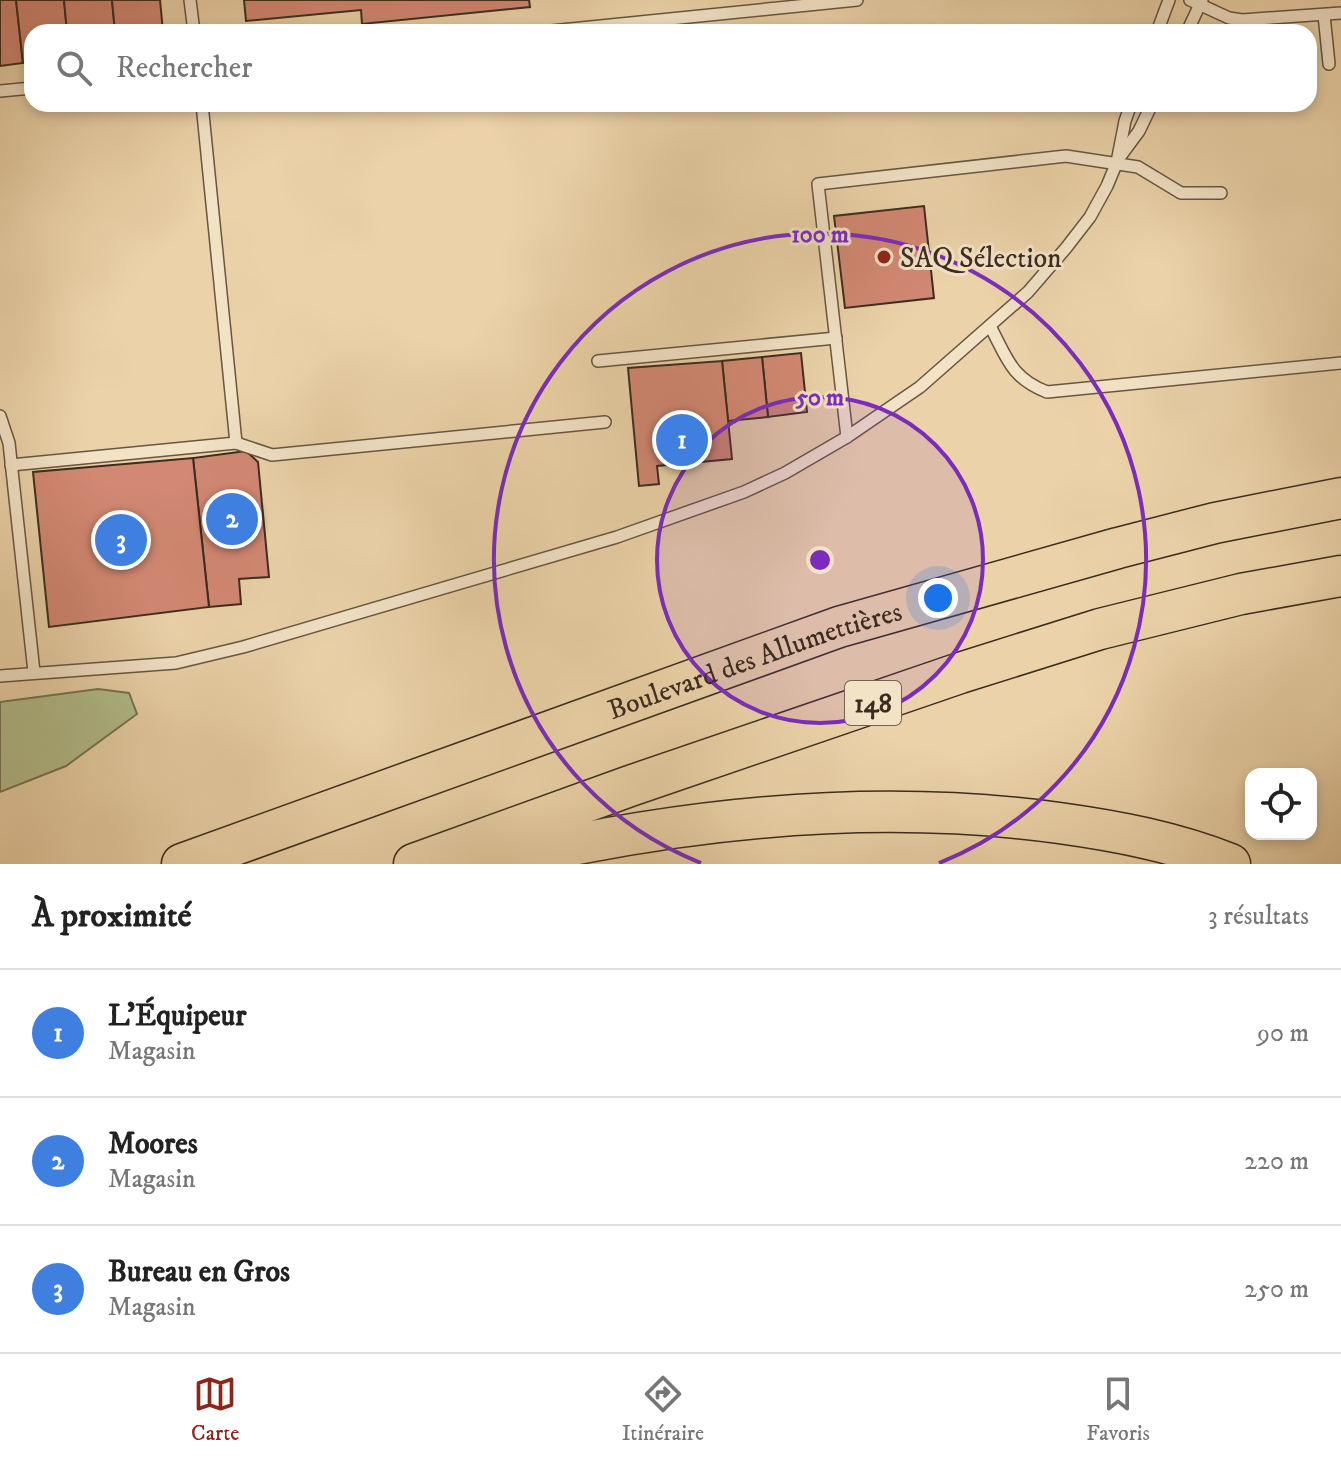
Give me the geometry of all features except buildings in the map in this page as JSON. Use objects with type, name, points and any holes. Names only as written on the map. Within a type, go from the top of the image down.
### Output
[{"type":"highway","points":[[839,627],[1162,521],[1231,502],[1341,479]]},
{"type":"highway","name":"Boulevard des Allumettières","points":[[182,864],[839,627],[1131,544],[1215,523],[1341,498]]},
{"type":"highway","name":"148","points":[[414,864],[630,786],[960,673],[1100,629],[1241,594],[1341,576]]},
{"type":"highway","points":[[486,864],[577,842],[758,818],[885,811],[1006,816],[1122,832],[1230,864]]},
{"type":"lane","points":[[190,0],[193,24]]},
{"type":"lane","points":[[612,24],[809,2],[857,0]]},
{"type":"lane","points":[[1160,24],[1169,0]]},
{"type":"lane","points":[[1190,24],[1197,1],[1242,20],[1341,13]]},
{"type":"lane","points":[[1324,15],[1329,64]]},
{"type":"lane","points":[[0,91],[24,89]]},
{"type":"lane","points":[[203,112],[236,443]]},
{"type":"lane","points":[[0,676],[176,663],[243,647],[668,520],[744,492],[815,457],[920,387],[1028,292],[1090,217],[1117,162],[1128,112]]},
{"type":"lane","points":[[1117,162],[1148,112]]},
{"type":"lane","points":[[847,437],[818,184],[1066,156],[1138,167],[1181,193],[1221,193]]},
{"type":"lane","points":[[990,326],[1013,370],[1028,384],[1047,392],[1341,363]]},
{"type":"lane","points":[[598,361],[836,338]]},
{"type":"lane","points":[[0,416],[9,443],[34,672]]},
{"type":"lane","points":[[11,465],[236,443],[272,455],[605,422]]},
{"type":"green space","points":[[98,689],[129,693],[137,714],[66,766],[0,792],[0,702]]},
{"type":"place","name":"SAQ Sélection","points":[[884,257]]},
{"type":"place","name":"L'Équipeur","points":[[682,440]]},
{"type":"place","name":"Moores","points":[[232,519]]},
{"type":"place","name":"Bureau en Gros","points":[[121,540]]}]
